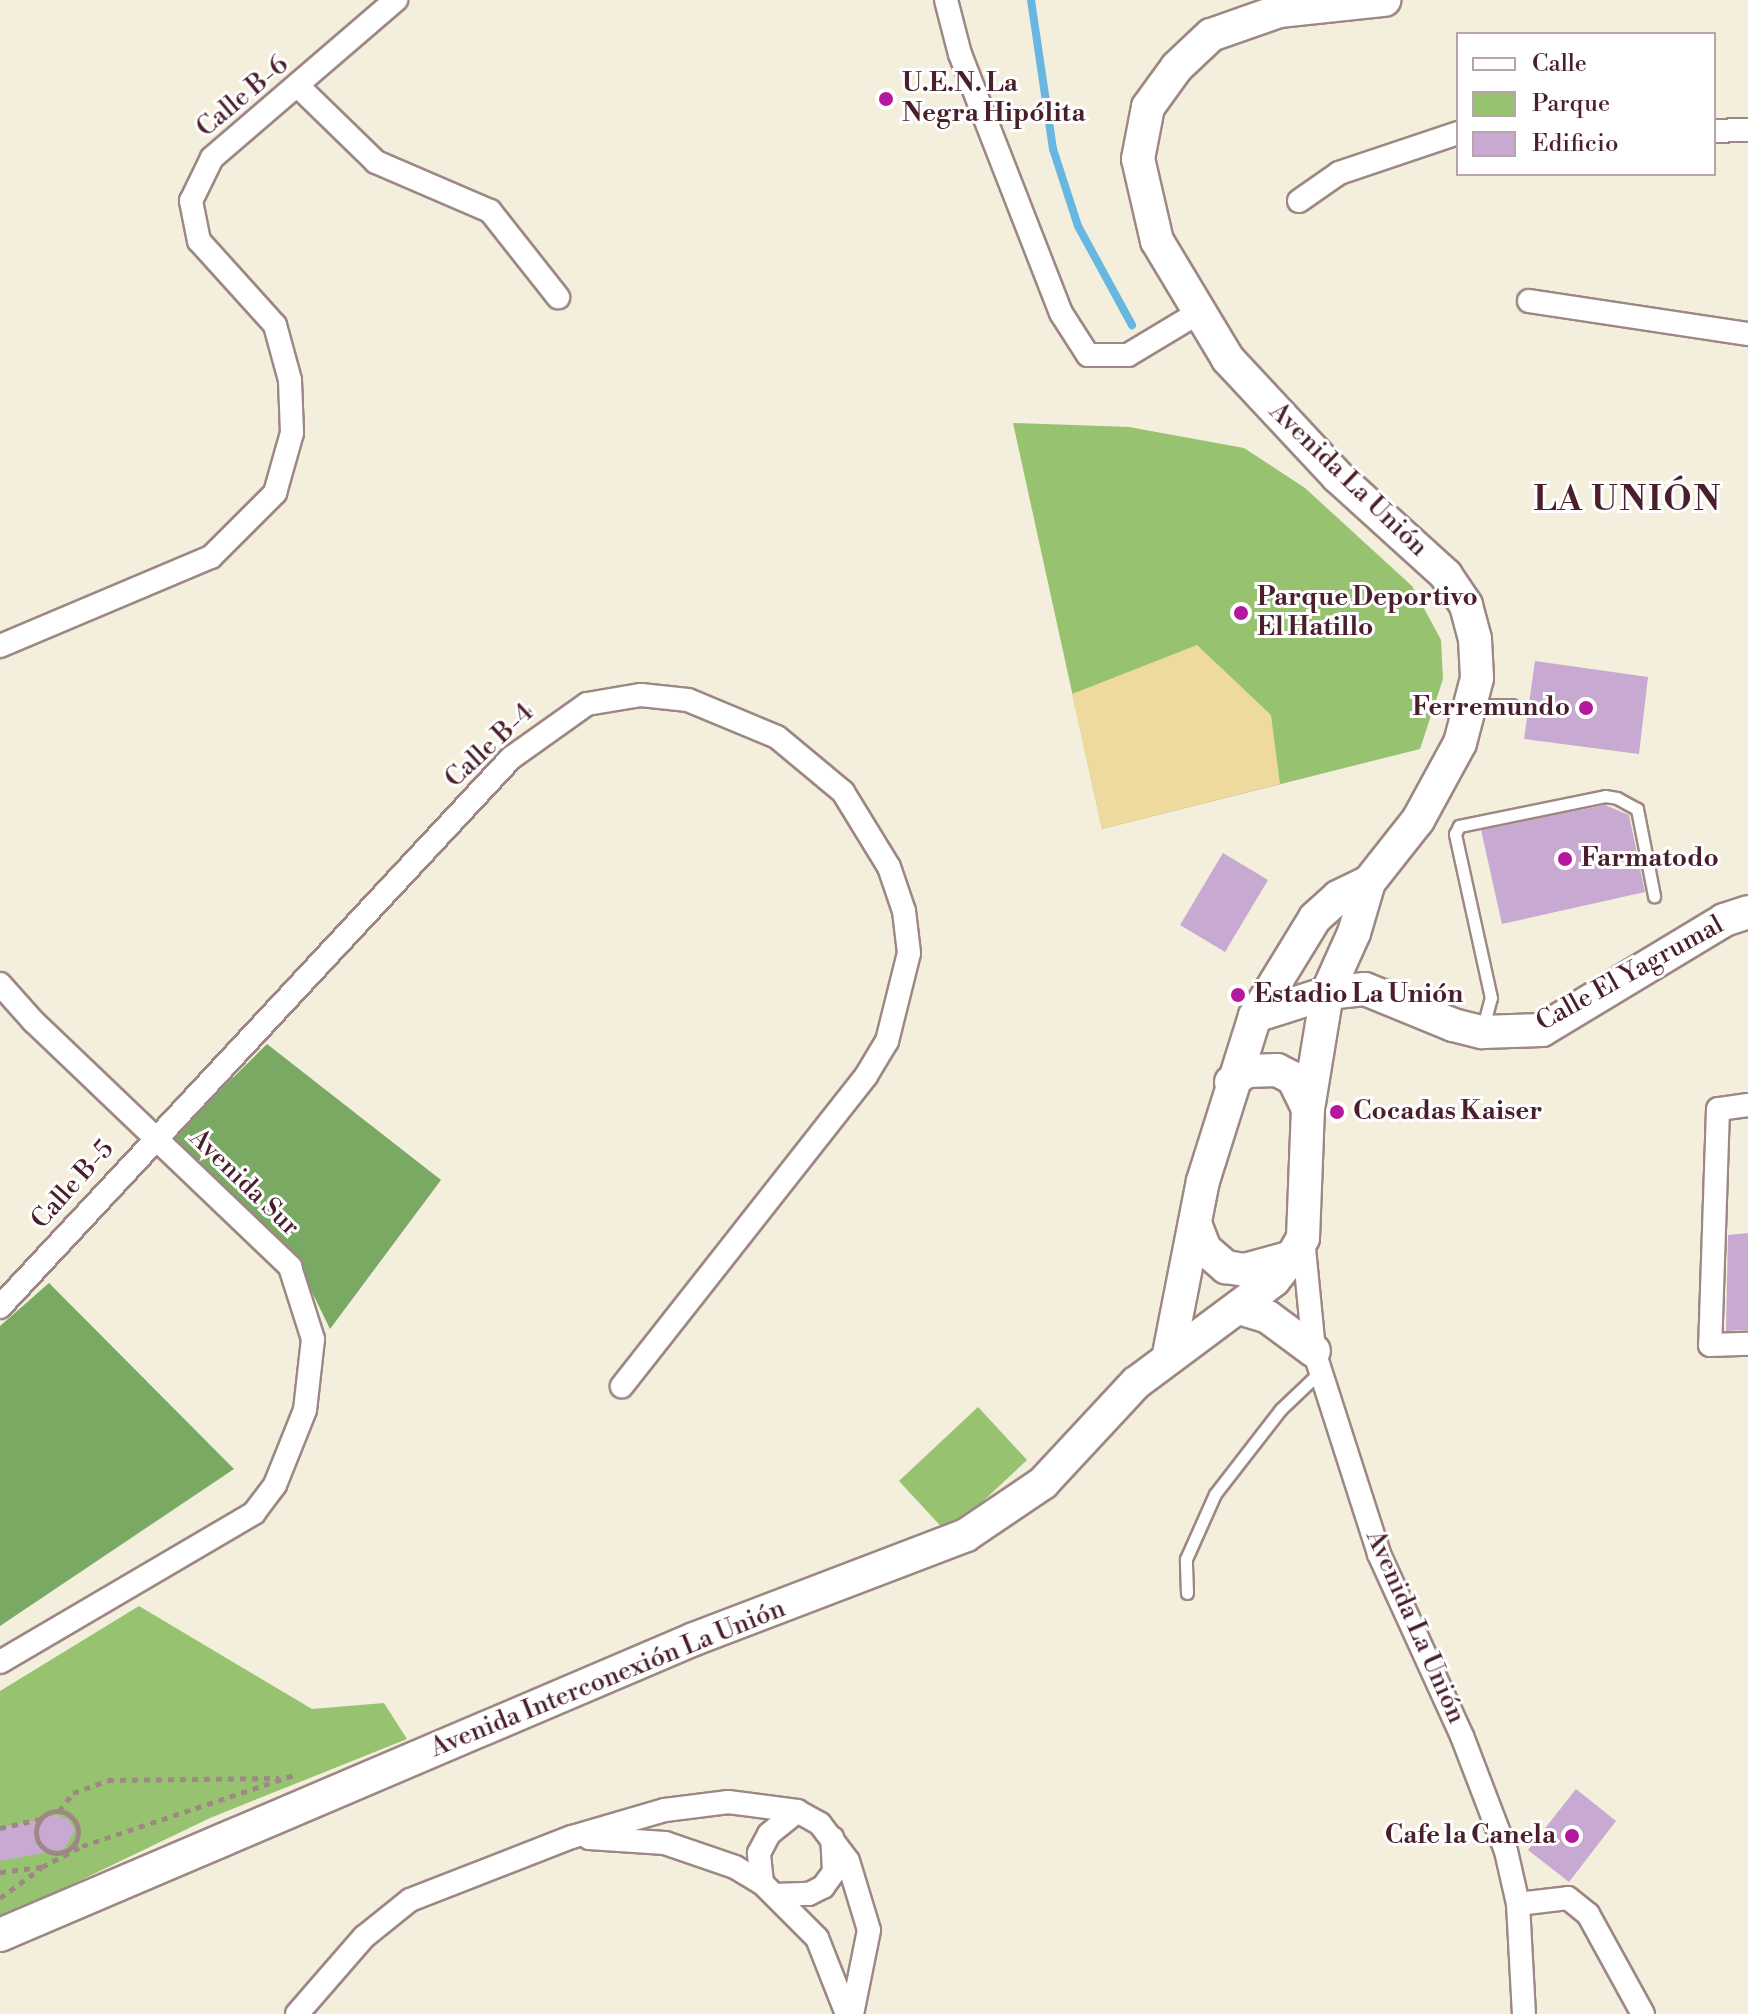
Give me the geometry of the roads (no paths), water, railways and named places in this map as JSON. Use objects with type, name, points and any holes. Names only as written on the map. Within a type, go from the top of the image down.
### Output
[{"type":"street","name":"Calle B-6","points":[[0,646],[211,557],[275,493],[292,433],[290,380],[275,325],[199,241],[191,201],[212,158],[299,87],[396,0]]},
{"type":"street","points":[[946,0],[960,54],[1061,313],[1088,355],[1128,355],[1198,313]]},
{"type":"street","name":"Avenida La Unión","points":[[1384,0],[1279,11],[1229,25],[1194,49],[1148,107],[1138,159],[1148,217],[1198,313],[1248,384],[1337,476],[1446,575],[1466,605],[1475,639],[1472,705],[1443,778],[1369,882],[1354,933],[1327,993],[1308,1109],[1298,1247],[1317,1361],[1379,1554],[1485,1794],[1518,1904],[1524,2014]]},
{"type":"street","points":[[299,87],[376,162],[490,211],[558,297]]},
{"type":"street","points":[[1716,131],[1748,130]]},
{"type":"street","points":[[1299,201],[1339,173],[1456,134]]},
{"type":"street","points":[[1529,301],[1748,334]]},
{"type":"street","name":"Calle B-4","points":[[155,1136],[511,758],[549,727],[587,704],[641,695],[688,700],[777,737],[843,792],[889,867],[904,911],[909,953],[901,992],[887,1041],[866,1076],[622,1386]]},
{"type":"street","name":"Avenida La Unión","points":[[1169,1354],[1231,1082],[1255,1016],[1315,918],[1338,897],[1369,882]]},
{"type":"street","name":"Calle El Yagrumal","points":[[1255,1016],[1327,993],[1365,989],[1482,1032],[1542,1030],[1724,920],[1748,912]]},
{"type":"street","name":"Avenida Sur","points":[[0,984],[33,1021],[290,1267],[313,1339],[305,1410],[275,1485],[254,1513],[0,1662]]},
{"type":"street","points":[[1231,1082],[1247,1071],[1277,1070],[1293,1078],[1308,1109]]},
{"type":"street","points":[[1748,1105],[1718,1109],[1710,1345],[1748,1344]]},
{"type":"street","name":"Calle B-5","points":[[0,1307],[155,1136]]},
{"type":"street","points":[[1196,1226],[1205,1249],[1226,1267],[1245,1270],[1298,1247]]},
{"type":"street","points":[[1169,1354],[1239,1308],[1274,1280],[1298,1247]]},
{"type":"street","points":[[1239,1308],[1268,1317],[1317,1361]]},
{"type":"street","name":"Avenida Interconexión La Unión","points":[[0,1935],[694,1639],[940,1549],[1043,1483],[1169,1354]]},
{"type":"street","points":[[297,2014],[364,1937],[410,1900],[572,1837],[665,1810],[728,1802],[797,1811],[832,1837],[848,1861],[869,1930],[850,2014]]},
{"type":"street","points":[[768,1889],[759,1853],[769,1834],[797,1811]]},
{"type":"street","points":[[572,1837],[665,1843],[735,1867],[768,1889],[817,1938],[850,2014]]},
{"type":"street","points":[[768,1889],[809,1894],[823,1887],[834,1872],[832,1837]]},
{"type":"street","points":[[1518,1904],[1568,1898],[1588,1914],[1643,2014]]},
{"type":"lane","points":[[1472,705],[1512,705]]},
{"type":"lane","points":[[1482,1032],[1491,998],[1455,834],[1473,820],[1617,798],[1637,809],[1654,896]]},
{"type":"lane","points":[[1187,1593],[1186,1559],[1215,1494],[1317,1361]]},
{"type":"waterway","points":[[1031,0],[1053,149],[1078,226],[1132,325]]},
{"type":"place","name":"U.E.N. La Negra Hipólita","points":[[886,99]]},
{"type":"place","name":"Parque Deportivo El Hatillo","points":[[1241,613]]},
{"type":"place","name":"Ferremundo","points":[[1586,708]]},
{"type":"place","name":"Farmatodo","points":[[1565,859]]},
{"type":"place","name":"Estadio La Unión","points":[[1238,995]]},
{"type":"place","name":"Cocadas Kaiser","points":[[1337,1112]]},
{"type":"place","name":"Cafe la Canela","points":[[1572,1836]]},
{"type":"district","name":"LA UNIÓN","points":[[1628,501]]}]
